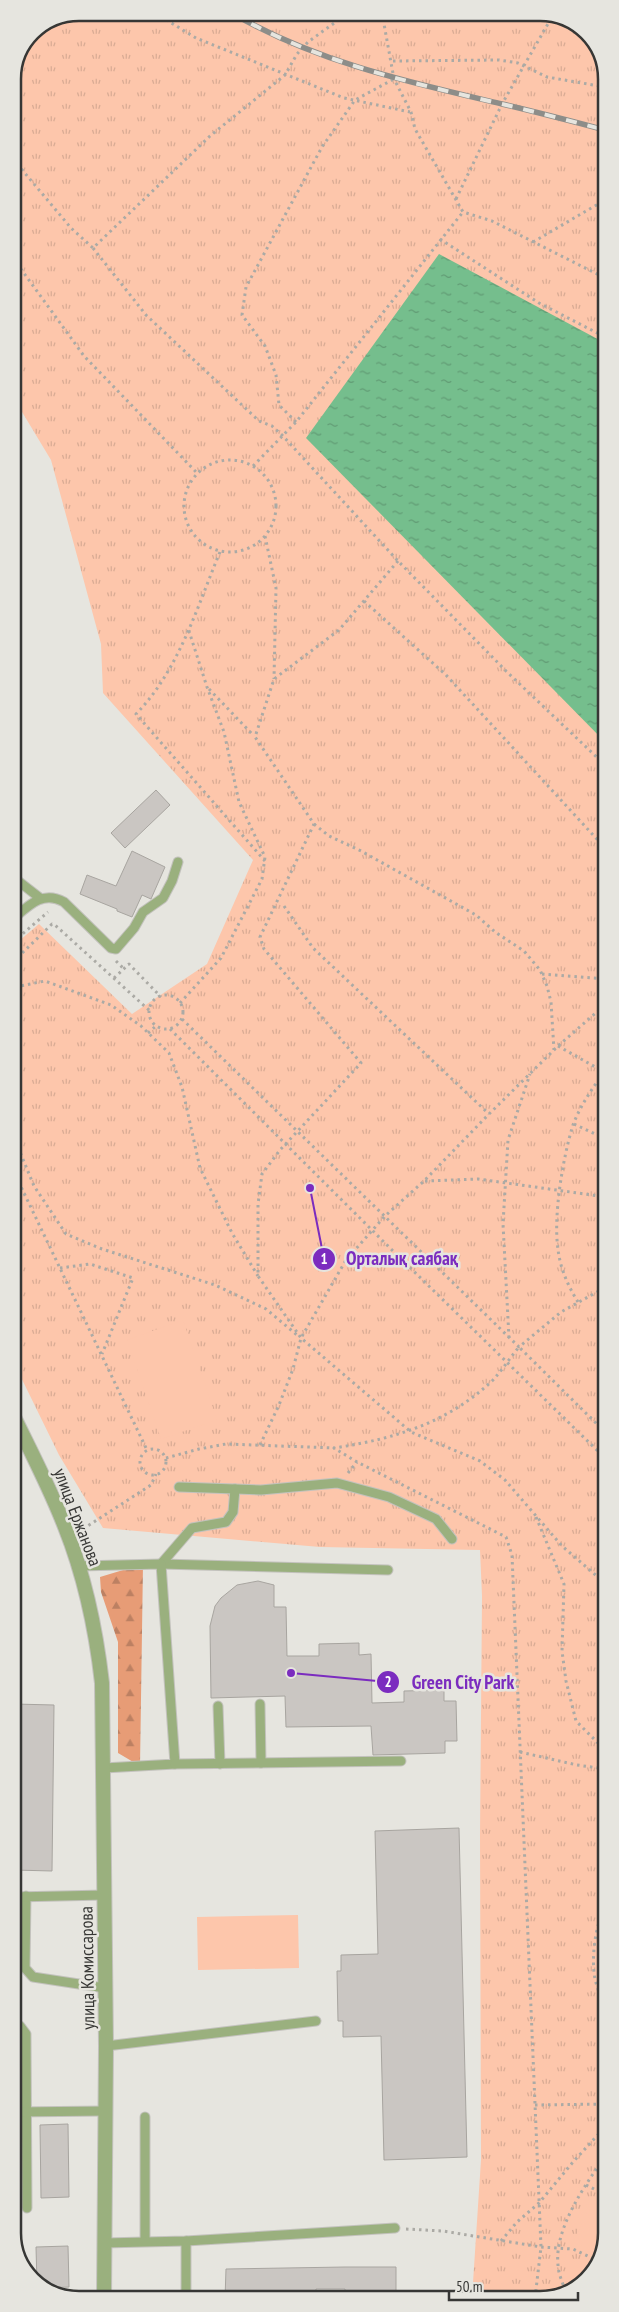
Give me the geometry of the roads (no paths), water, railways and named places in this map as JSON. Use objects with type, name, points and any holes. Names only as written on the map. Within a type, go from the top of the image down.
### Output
[{"type":"street","name":"улица Ержанова","points":[[21,1432],[62,1519],[78,1566],[97,1637]]},
{"type":"street","name":"улица Комиссарова","points":[[97,1637],[102,1683],[104,1768],[106,1988],[104,2291]]},
{"type":"lane","points":[[21,884],[40,898],[56,898],[64,902],[111,948],[116,949],[134,928],[143,912],[163,898],[172,881],[178,862]]},
{"type":"lane","points":[[21,913],[40,898]]},
{"type":"lane","points":[[179,1487],[261,1490],[337,1483],[389,1496],[436,1519],[452,1539]]},
{"type":"lane","points":[[175,1764],[161,1564],[192,1528],[226,1522],[233,1512],[235,1489]]},
{"type":"lane","points":[[78,1566],[161,1564],[388,1570]]},
{"type":"lane","points":[[260,1704],[262,1763]]},
{"type":"lane","points":[[218,1706],[220,1764]]},
{"type":"lane","points":[[104,1768],[175,1764],[401,1761]]},
{"type":"lane","points":[[21,1896],[105,1895]]},
{"type":"lane","points":[[26,1896],[25,1968],[33,1977],[106,1988]]},
{"type":"lane","points":[[106,2046],[316,2021]]},
{"type":"lane","points":[[21,2027],[26,2034],[27,2208]]},
{"type":"lane","points":[[21,2112],[106,2111]]},
{"type":"lane","points":[[145,2117],[145,2240]]},
{"type":"lane","points":[[104,2242],[186,2241],[396,2228]]},
{"type":"lane","points":[[186,2241],[186,2291]]},
{"type":"water","points":[[439,254],[598,339],[598,735],[306,438]]},
{"type":"railway","points":[[247,21],[296,45],[363,69],[598,128]]},
{"type":"place","name":"Орталық саябақ","points":[[310,1188]]},
{"type":"place","name":"Green City Park","points":[[291,1673]]}]
